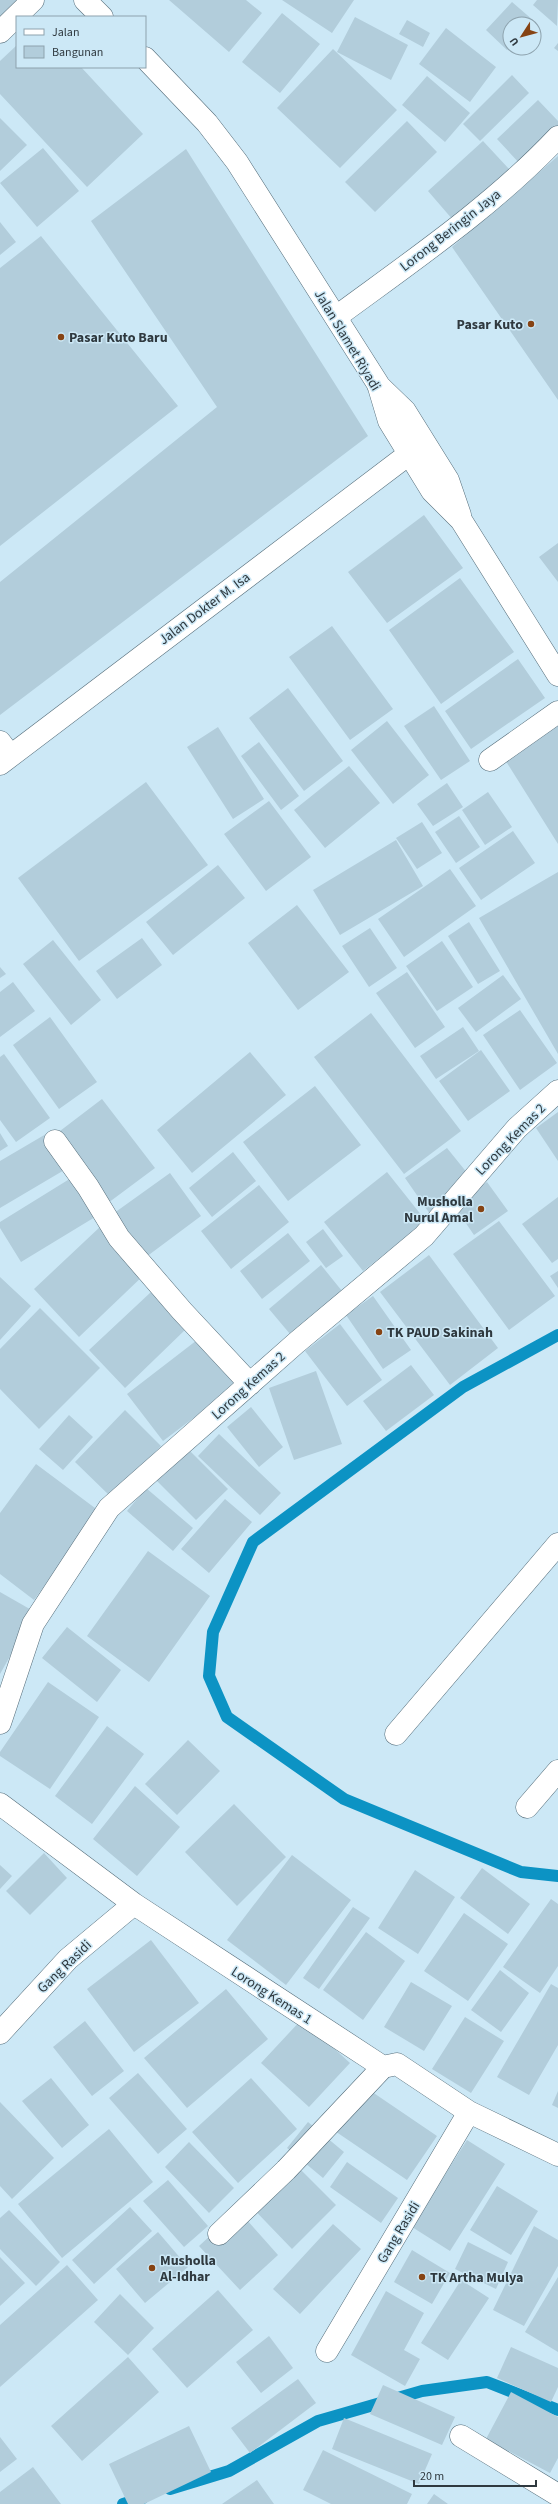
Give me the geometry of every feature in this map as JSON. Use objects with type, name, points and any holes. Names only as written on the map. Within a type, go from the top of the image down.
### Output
[{"type":"street","points":[[16,16],[33,0]]},
{"type":"street","points":[[85,0],[101,16]]},
{"type":"street","points":[[0,32],[16,16]]},
{"type":"street","name":"Jalan Slamet Riyadi","points":[[146,59],[207,123],[237,162],[378,384],[389,422],[432,492],[461,520],[558,675]]},
{"type":"street","name":"Lorong Beringin Jaya","points":[[336,317],[436,243],[518,177],[558,137]]},
{"type":"street","points":[[378,384],[405,410],[448,480],[461,520]]},
{"type":"street","name":"Jalan Dokter M. Isa","points":[[3,754],[409,454]]},
{"type":"street","points":[[490,760],[558,712]]},
{"type":"street","name":"Lorong Kemas 2","points":[[0,1723],[33,1624],[110,1508],[250,1384],[424,1236],[517,1128],[558,1091]]},
{"type":"street","points":[[55,1141],[88,1187],[119,1238],[182,1311],[250,1384]]},
{"type":"street","points":[[396,1734],[558,1544]]},
{"type":"street","points":[[527,1807],[558,1771]]},
{"type":"street","name":"Lorong Kemas 1","points":[[0,1804],[134,1904],[383,2067]]},
{"type":"street","name":"Gang Rasidi","points":[[0,2033],[68,1959],[134,1904]]},
{"type":"street","points":[[219,2234],[286,2170],[383,2067],[397,2064],[469,2112],[558,2155]]},
{"type":"street","name":"Gang Rasidi","points":[[327,2351],[469,2112]]},
{"type":"street","points":[[461,2436],[558,2496],[551,2504]]},
{"type":"building","points":[[0,0],[21,0],[0,22]]},
{"type":"building","points":[[169,0],[246,0],[262,13],[229,52]]},
{"type":"building","points":[[282,0],[354,0],[332,33]]},
{"type":"building","points":[[537,0],[558,0],[557,26],[533,5]]},
{"type":"building","points":[[512,2],[528,16],[502,16],[502,45],[486,30]]},
{"type":"building","points":[[282,13],[320,44],[280,93],[242,62]]},
{"type":"building","points":[[355,17],[408,45],[391,80],[337,52]]},
{"type":"building","points":[[407,20],[430,33],[423,47],[399,34]]},
{"type":"building","points":[[446,28],[496,67],[470,102],[419,64]]},
{"type":"building","points":[[558,43],[558,51],[554,48]]},
{"type":"building","points":[[16,46],[16,68],[82,68],[143,134],[87,187],[0,94],[0,61]]},
{"type":"building","points":[[333,49],[397,110],[340,168],[277,108]]},
{"type":"building","points":[[512,75],[529,93],[480,141],[463,124]]},
{"type":"building","points":[[427,76],[470,113],[445,142],[402,105]]},
{"type":"building","points":[[538,100],[558,121],[558,129],[521,165],[497,139]]},
{"type":"building","points":[[0,118],[27,145],[0,171]]},
{"type":"building","points":[[407,121],[437,152],[375,212],[345,182]]},
{"type":"building","points":[[483,141],[509,169],[453,220],[428,191]]},
{"type":"building","points":[[43,148],[79,191],[37,227],[0,183]]},
{"type":"building","points":[[186,149],[368,436],[0,715],[0,582],[217,407],[91,221]]},
{"type":"building","name":"Pasar Kuto","points":[[558,156],[558,400],[452,247]]},
{"type":"building","points":[[0,222],[16,242],[0,255]]},
{"type":"building","name":"Pasar Kuto Baru","points":[[41,236],[178,406],[0,546],[0,268]]},
{"type":"building","points":[[424,515],[463,568],[387,623],[348,572]]},
{"type":"building","points":[[558,543],[558,582],[539,557]]},
{"type":"building","points":[[460,578],[514,652],[441,704],[389,630]]},
{"type":"building","points":[[332,626],[393,709],[350,740],[289,657]]},
{"type":"building","points":[[518,659],[545,698],[471,749],[445,711]]},
{"type":"building","points":[[288,688],[343,761],[304,791],[249,718]]},
{"type":"building","points":[[434,706],[470,761],[441,780],[404,726]]},
{"type":"building","points":[[387,721],[429,775],[393,804],[351,750]]},
{"type":"building","points":[[558,721],[558,844],[502,755]]},
{"type":"building","points":[[218,727],[264,799],[233,819],[187,747]]},
{"type":"building","points":[[259,742],[299,796],[281,810],[241,756]]},
{"type":"building","points":[[349,766],[380,803],[325,848],[294,810]]},
{"type":"building","points":[[146,782],[208,865],[79,961],[18,878]]},
{"type":"building","points":[[447,783],[463,807],[433,826],[417,804]]},
{"type":"building","points":[[488,792],[512,827],[485,845],[462,810]]},
{"type":"building","points":[[269,801],[311,857],[266,891],[224,834]]},
{"type":"building","points":[[459,816],[480,847],[456,863],[435,832]]},
{"type":"building","points":[[422,822],[442,853],[417,869],[396,838]]},
{"type":"building","points":[[513,831],[535,863],[481,900],[459,868]]},
{"type":"building","points":[[396,840],[423,886],[340,935],[313,890]]},
{"type":"building","points":[[218,865],[245,898],[173,955],[146,922]]},
{"type":"building","points":[[450,869],[476,906],[404,957],[378,919]]},
{"type":"building","points":[[558,872],[558,1054],[479,918]]},
{"type":"building","points":[[297,905],[349,972],[298,1010],[248,943]]},
{"type":"building","points":[[469,922],[500,971],[478,984],[448,936]]},
{"type":"building","points":[[370,928],[397,968],[369,987],[342,946]]},
{"type":"building","points":[[142,938],[162,965],[117,999],[96,971]]},
{"type":"building","points":[[53,940],[101,1000],[71,1025],[23,964]]},
{"type":"building","points":[[442,941],[473,987],[437,1011],[406,966]]},
{"type":"building","points":[[0,967],[6,974],[0,978]]},
{"type":"building","points":[[407,972],[445,1027],[415,1048],[376,993]]},
{"type":"building","points":[[503,975],[521,999],[476,1032],[458,1008]]},
{"type":"building","points":[[13,982],[35,1011],[0,1037],[0,992]]},
{"type":"building","points":[[520,1010],[557,1063],[520,1090],[483,1035]]},
{"type":"building","points":[[371,1013],[461,1131],[404,1174],[314,1057]]},
{"type":"building","points":[[50,1017],[97,1082],[59,1109],[13,1045]]},
{"type":"building","points":[[463,1027],[479,1051],[436,1079],[420,1056]]},
{"type":"building","points":[[481,1050],[510,1091],[468,1121],[439,1081]]},
{"type":"building","points":[[250,1052],[286,1095],[192,1173],[157,1130]]},
{"type":"building","points":[[4,1054],[50,1118],[16,1142],[0,1120],[0,1057]]},
{"type":"building","points":[[315,1086],[361,1145],[288,1201],[243,1142]]},
{"type":"building","points":[[102,1099],[155,1168],[108,1203],[56,1134]]},
{"type":"building","points":[[558,1112],[558,1161],[536,1128]]},
{"type":"building","points":[[0,1133],[8,1146],[0,1151]]},
{"type":"building","points":[[46,1134],[66,1169],[0,1208],[0,1161]]},
{"type":"building","points":[[447,1148],[468,1174],[430,1214],[405,1178]]},
{"type":"building","points":[[233,1152],[256,1181],[212,1217],[189,1188]]},
{"type":"building","points":[[387,1172],[426,1221],[363,1271],[324,1222]]},
{"type":"building","points":[[170,1173],[201,1216],[142,1260],[110,1216]]},
{"type":"building","points":[[76,1175],[100,1214],[21,1262],[0,1228],[0,1222]]},
{"type":"building","name":"Musholla Nurul Amal","points":[[487,1182],[508,1211],[474,1235],[454,1206]]},
{"type":"building","points":[[259,1185],[289,1222],[231,1269],[201,1231]]},
{"type":"building","points":[[558,1197],[558,1259],[552,1263],[522,1224]]},
{"type":"building","points":[[499,1221],[555,1296],[509,1330],[453,1254]]},
{"type":"building","points":[[101,1226],[146,1273],[79,1337],[34,1289]]},
{"type":"building","points":[[323,1229],[343,1256],[326,1268],[306,1242]]},
{"type":"building","points":[[288,1233],[310,1261],[262,1299],[240,1271]]},
{"type":"building","points":[[429,1255],[498,1348],[450,1385],[380,1292]]},
{"type":"building","points":[[321,1265],[342,1291],[290,1334],[269,1309]]},
{"type":"building","points":[[558,1271],[558,1288],[550,1276]]},
{"type":"building","points":[[0,1277],[31,1306],[0,1340]]},
{"type":"building","points":[[151,1292],[186,1329],[125,1388],[89,1350]]},
{"type":"building","name":"TK PAUD Sakinah","points":[[373,1296],[411,1350],[383,1369],[346,1315]]},
{"type":"building","points":[[40,1308],[100,1368],[39,1429],[0,1389],[0,1349]]},
{"type":"building","points":[[340,1324],[382,1380],[347,1406],[305,1351]]},
{"type":"building","points":[[201,1337],[237,1385],[163,1441],[127,1394]]},
{"type":"building","points":[[411,1365],[434,1395],[386,1431],[363,1401]]},
{"type":"building","points":[[316,1371],[342,1444],[294,1460],[269,1388]]},
{"type":"building","points":[[251,1407],[283,1447],[259,1467],[227,1427]]},
{"type":"building","points":[[125,1410],[161,1446],[111,1497],[75,1462]]},
{"type":"building","points":[[69,1415],[93,1437],[63,1470],[39,1449]]},
{"type":"building","points":[[219,1434],[281,1493],[260,1515],[198,1456]]},
{"type":"building","points":[[188,1449],[228,1489],[196,1520],[156,1480]]},
{"type":"building","points":[[36,1464],[99,1511],[34,1600],[0,1574],[0,1513]]},
{"type":"building","points":[[146,1488],[193,1528],[173,1551],[127,1511]]},
{"type":"building","points":[[225,1499],[252,1522],[209,1573],[181,1549]]},
{"type":"building","points":[[148,1551],[210,1596],[149,1682],[87,1636]]},
{"type":"building","points":[[0,1592],[35,1612],[0,1674]]},
{"type":"building","points":[[67,1627],[121,1670],[97,1702],[42,1658]]},
{"type":"building","points":[[48,1682],[99,1717],[50,1789],[0,1756],[0,1752]]},
{"type":"building","points":[[107,1726],[144,1754],[92,1824],[55,1796]]},
{"type":"building","points":[[188,1740],[220,1771],[177,1815],[145,1784]]},
{"type":"building","points":[[135,1786],[180,1827],[137,1876],[93,1839]]},
{"type":"building","points":[[234,1804],[286,1857],[237,1906],[185,1852]]},
{"type":"building","points":[[44,1853],[67,1878],[30,1915],[6,1891]]},
{"type":"building","points":[[292,1855],[351,1900],[286,1985],[227,1940]]},
{"type":"building","points":[[0,1865],[12,1876],[0,1889]]},
{"type":"building","points":[[482,1868],[530,1904],[508,1934],[460,1898]]},
{"type":"building","points":[[415,1870],[455,1897],[418,1954],[378,1928]]},
{"type":"building","points":[[551,1899],[558,1904],[558,1966],[540,1993],[503,1967]]},
{"type":"building","points":[[353,1907],[370,1918],[319,1989],[303,1978]]},
{"type":"building","points":[[464,1913],[508,1944],[468,2001],[424,1971]]},
{"type":"building","points":[[366,1932],[405,1961],[363,2020],[323,1990]]},
{"type":"building","points":[[151,1940],[199,2003],[134,2052],[87,1989]]},
{"type":"building","points":[[500,1970],[529,1993],[501,2032],[471,2010]]},
{"type":"building","points":[[411,1982],[452,2006],[424,2051],[384,2027]]},
{"type":"building","points":[[551,1984],[558,1988],[558,2045],[529,2095],[497,2077]]},
{"type":"building","points":[[226,1989],[268,2039],[187,2108],[144,2058]]},
{"type":"building","points":[[465,2017],[504,2041],[471,2093],[432,2069]]},
{"type":"building","points":[[302,2019],[350,2063],[309,2107],[261,2063]]},
{"type":"building","points":[[85,2021],[124,2071],[92,2096],[53,2047]]},
{"type":"building","points":[[138,2073],[187,2129],[158,2154],[109,2098]]},
{"type":"building","points":[[51,2078],[89,2125],[62,2148],[22,2101]]},
{"type":"building","points":[[251,2078],[297,2129],[238,2183],[192,2132]]},
{"type":"building","points":[[356,2081],[437,2136],[407,2180],[326,2125]]},
{"type":"building","points":[[558,2091],[558,2108],[552,2105]]},
{"type":"building","points":[[0,2102],[54,2158],[12,2199],[0,2186]]},
{"type":"building","points":[[308,2122],[344,2152],[323,2178],[287,2148]]},
{"type":"building","points":[[109,2129],[153,2182],[62,2258],[18,2204]]},
{"type":"building","points":[[467,2140],[505,2164],[450,2251],[412,2227]]},
{"type":"building","points":[[189,2142],[234,2188],[209,2213],[165,2167]]},
{"type":"building","points":[[286,2155],[336,2205],[292,2249],[243,2198]]},
{"type":"building","points":[[347,2162],[398,2198],[381,2223],[330,2187]]},
{"type":"building","points":[[168,2180],[208,2226],[184,2247],[143,2201]]},
{"type":"building","points":[[497,2186],[538,2211],[511,2255],[470,2230]]},
{"type":"building","points":[[130,2207],[152,2231],[94,2284],[72,2260]]},
{"type":"building","points":[[9,2210],[60,2262],[36,2286],[0,2249],[0,2218]]},
{"type":"building","points":[[238,2210],[278,2255],[240,2290],[199,2246]]},
{"type":"building","points":[[333,2224],[361,2249],[300,2314],[273,2289]]},
{"type":"building","points":[[534,2226],[558,2240],[558,2266],[524,2326],[493,2310]]},
{"type":"building","name":"Musholla Al-Idhar","points":[[158,2232],[188,2267],[145,2303],[116,2269]]},
{"type":"building","points":[[468,2242],[508,2262],[496,2289],[455,2269]]},
{"type":"building","name":"TK Artha Mulya","points":[[412,2250],[450,2273],[432,2304],[394,2282]]},
{"type":"building","points":[[0,2257],[25,2283],[0,2306]]},
{"type":"building","points":[[67,2265],[98,2300],[0,2387],[0,2325]]},
{"type":"building","points":[[558,2277],[558,2352],[525,2332]]},
{"type":"building","points":[[461,2280],[489,2298],[448,2360],[421,2343]]},
{"type":"building","points":[[218,2290],[253,2330],[187,2388],[152,2349]]},
{"type":"building","points":[[386,2291],[424,2313],[404,2350],[420,2359],[405,2386],[351,2355]]},
{"type":"building","points":[[120,2294],[154,2328],[128,2355],[94,2322]]},
{"type":"building","points":[[269,2336],[293,2368],[261,2393],[236,2362]]},
{"type":"building","points":[[511,2347],[558,2368],[558,2387],[551,2402],[497,2378]]},
{"type":"building","points":[[128,2357],[159,2392],[82,2461],[51,2426]]},
{"type":"building","points":[[298,2379],[316,2403],[250,2453],[231,2428]]},
{"type":"building","points":[[383,2385],[455,2417],[442,2445],[370,2414]]},
{"type":"building","points":[[511,2392],[558,2417],[558,2458],[550,2473],[486,2439]]},
{"type":"building","points":[[344,2418],[432,2454],[419,2484],[332,2449]]},
{"type":"building","points":[[189,2426],[211,2472],[144,2504],[128,2504],[109,2464]]},
{"type":"building","points":[[0,2437],[17,2459],[0,2472]]},
{"type":"building","points":[[323,2450],[412,2494],[407,2504],[331,2504],[303,2490]]},
{"type":"building","points":[[33,2467],[61,2504],[0,2504],[0,2492]]},
{"type":"building","points":[[257,2480],[274,2504],[222,2504]]},
{"type":"building","points":[[434,2494],[448,2504],[427,2504]]},
{"type":"waterway","points":[[558,1335],[463,1387],[253,1542],[213,1632],[209,1676],[227,1717],[344,1799],[521,1872],[558,1876]]},
{"type":"waterway","points":[[170,2489],[229,2471],[318,2421],[422,2391],[487,2382],[558,2410]]},
{"type":"waterway","points":[[123,2504],[143,2498]]},
{"type":"place","name":"Pasar Kuto","points":[[531,324]]},
{"type":"place","name":"Pasar Kuto Baru","points":[[61,337]]},
{"type":"place","name":"Musholla Nurul Amal","points":[[481,1209]]},
{"type":"place","name":"TK PAUD Sakinah","points":[[379,1332]]},
{"type":"place","name":"Musholla Al-Idhar","points":[[152,2268]]},
{"type":"place","name":"TK Artha Mulya","points":[[422,2277]]}]
